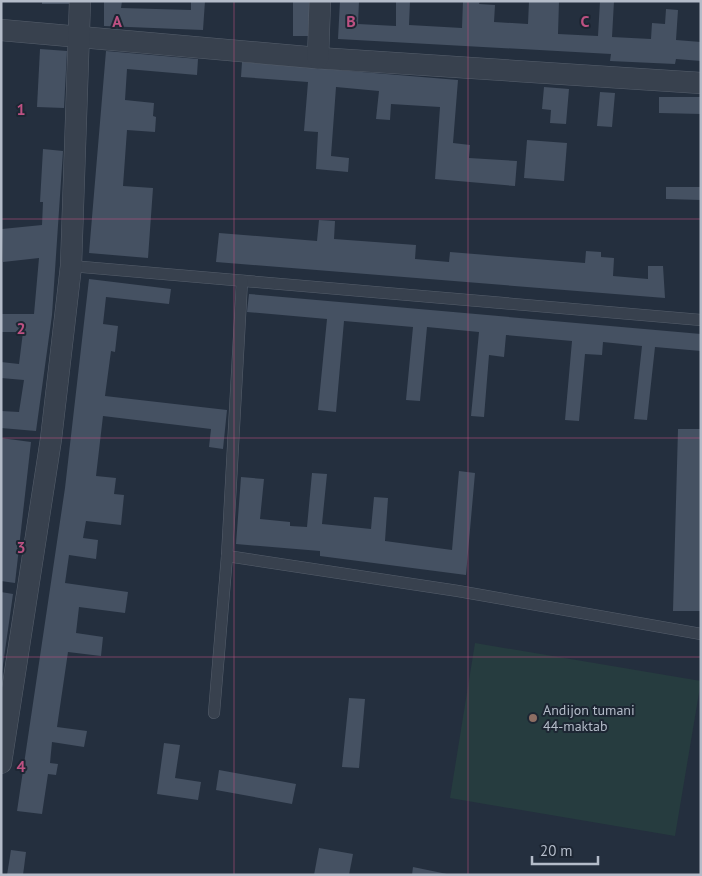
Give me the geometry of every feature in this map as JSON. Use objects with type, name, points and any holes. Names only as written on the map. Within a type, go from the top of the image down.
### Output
[{"type":"street","points":[[1,763],[51,439],[71,266],[80,1]]},
{"type":"street","points":[[318,58],[320,1]]},
{"type":"street","points":[[1,30],[318,58],[701,83]]},
{"type":"lane","points":[[71,266],[701,320]]},
{"type":"lane","points":[[214,713],[227,556],[242,281]]},
{"type":"lane","points":[[227,556],[458,591],[701,634]]},
{"type":"green space","points":[[475,643],[701,681],[675,836],[450,798]]},
{"type":"building","points":[[42,1],[69,1],[69,4],[42,4]]},
{"type":"building","points":[[104,1],[122,1],[121,8],[191,10],[191,1],[205,1],[203,30],[104,26]]},
{"type":"building","points":[[293,1],[311,1],[310,36],[293,36]]},
{"type":"building","points":[[340,1],[359,1],[358,24],[396,26],[396,1],[410,1],[409,25],[462,28],[463,1],[480,1],[479,4],[495,5],[494,22],[528,24],[529,1],[559,1],[558,34],[598,36],[600,1],[614,1],[612,37],[651,39],[652,23],[665,24],[666,9],[678,10],[676,40],[701,42],[701,61],[676,59],[675,64],[610,61],[611,54],[338,39]]},
{"type":"building","points":[[40,49],[67,51],[64,108],[37,107]]},
{"type":"building","points":[[106,51],[198,59],[197,75],[127,69],[125,100],[154,103],[153,116],[156,117],[155,132],[127,130],[123,186],[153,188],[148,258],[89,253]]},
{"type":"building","points":[[242,62],[458,80],[453,143],[470,145],[469,158],[517,161],[515,186],[435,179],[440,107],[391,104],[390,120],[376,119],[379,91],[336,87],[331,156],[349,158],[348,172],[316,169],[318,132],[304,131],[308,82],[241,77]]},
{"type":"building","points":[[544,87],[569,89],[566,124],[550,123],[551,110],[542,109]]},
{"type":"building","points":[[600,92],[615,93],[612,127],[597,126]]},
{"type":"building","points":[[659,97],[701,97],[701,114],[659,113]]},
{"type":"building","points":[[527,140],[567,143],[564,181],[524,178]]},
{"type":"building","points":[[43,149],[63,151],[52,315],[36,431],[1,428],[1,411],[19,412],[24,380],[1,378],[1,362],[19,364],[23,332],[1,332],[1,314],[34,314],[39,258],[3,262],[2,229],[42,225],[43,202],[40,202]]},
{"type":"building","points":[[666,187],[701,187],[701,200],[666,199]]},
{"type":"building","points":[[319,220],[335,221],[334,239],[416,245],[415,259],[449,262],[450,252],[585,263],[586,251],[601,252],[601,257],[614,258],[613,276],[648,279],[648,266],[663,266],[665,298],[216,262],[219,233],[317,241]]},
{"type":"building","points":[[89,279],[171,289],[169,304],[106,297],[103,324],[118,326],[115,352],[111,351],[105,396],[227,410],[223,449],[209,447],[211,429],[103,416],[96,476],[116,478],[114,494],[124,495],[121,525],[86,521],[83,538],[98,540],[96,559],[69,555],[65,583],[128,592],[125,613],[79,607],[76,633],[103,637],[101,656],[68,652],[57,727],[87,731],[84,747],[52,742],[50,763],[58,764],[56,775],[48,774],[42,814],[17,811],[65,488]]},
{"type":"building","points":[[249,294],[701,334],[701,351],[655,347],[647,420],[634,419],[642,346],[603,342],[602,355],[585,354],[579,421],[565,420],[572,341],[506,335],[504,357],[489,355],[484,417],[471,416],[479,332],[427,327],[420,401],[406,400],[413,327],[344,321],[336,412],[318,410],[327,319],[247,312]]},
{"type":"building","points":[[678,429],[701,429],[701,611],[673,611]]},
{"type":"building","points":[[1,438],[31,442],[15,583],[1,581]]},
{"type":"building","points":[[459,471],[475,473],[466,575],[320,556],[320,551],[236,544],[241,477],[264,479],[260,519],[290,522],[290,526],[307,527],[312,473],[327,474],[322,524],[371,529],[374,497],[388,498],[385,541],[452,550]]},
{"type":"building","points":[[1,592],[13,594],[2,672],[1,672]]},
{"type":"building","points":[[349,698],[365,699],[359,768],[342,767]]},
{"type":"building","points":[[164,743],[180,745],[175,778],[201,782],[198,800],[157,794]]},
{"type":"building","points":[[219,770],[296,784],[292,804],[216,790]]},
{"type":"building","points":[[319,848],[353,854],[349,875],[314,875]]},
{"type":"building","points":[[11,850],[26,852],[23,875],[7,875]]},
{"type":"building","points":[[413,867],[447,874],[447,875],[412,875]]},
{"type":"place","name":"Andijon tumani 44-maktab","points":[[533,718]]}]
